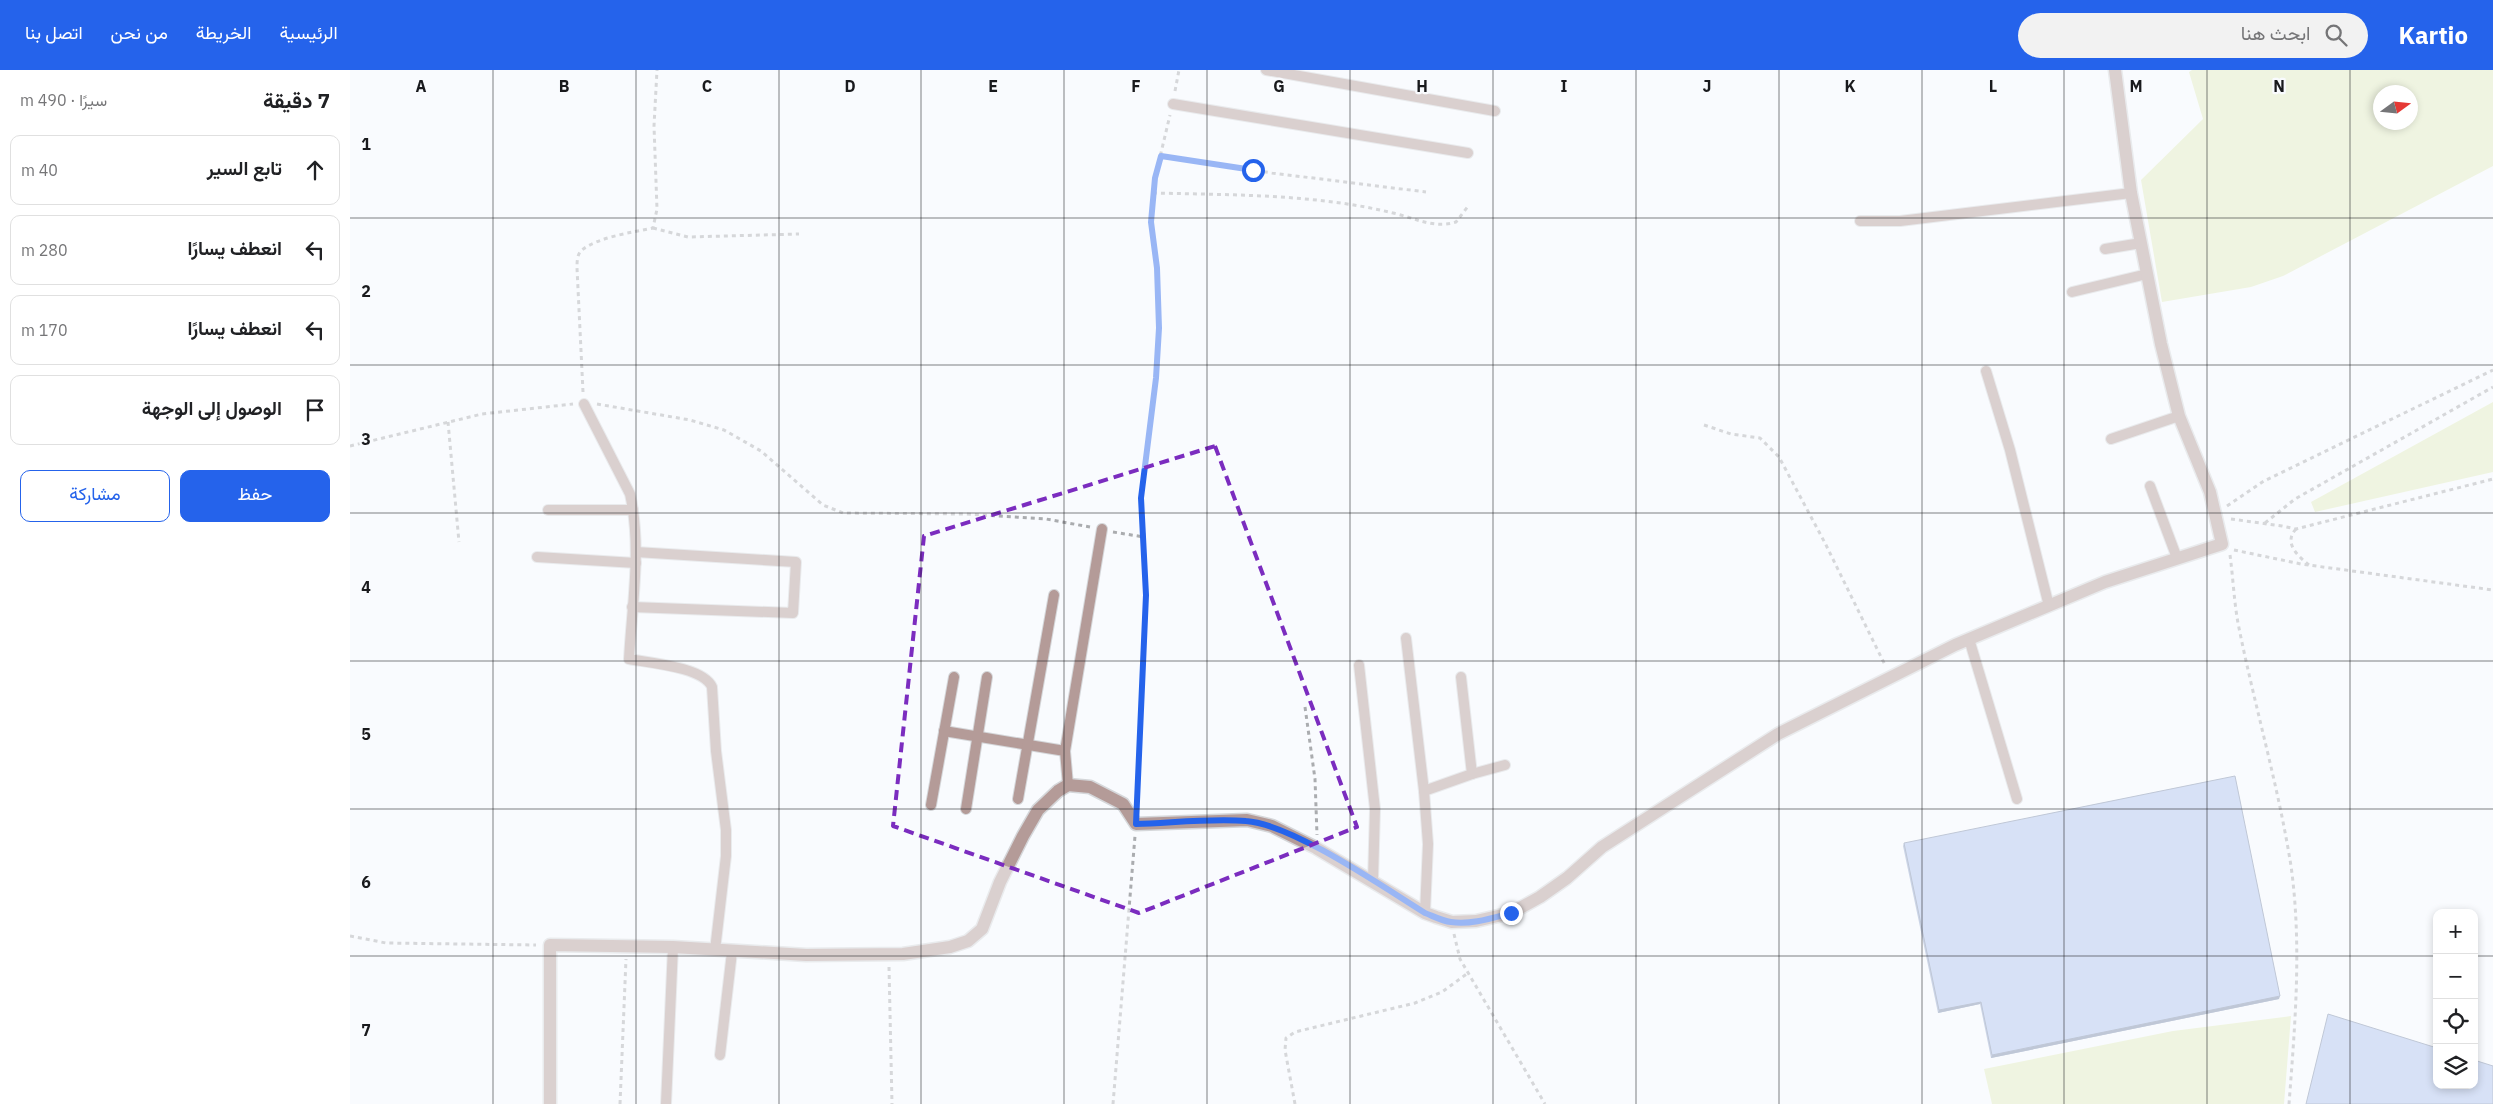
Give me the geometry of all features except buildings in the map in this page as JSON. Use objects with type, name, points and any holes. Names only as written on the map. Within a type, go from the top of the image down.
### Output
[{"type":"street","points":[[550,1104],[550,945],[673,947],[806,955],[889,955],[950,947],[968,941],[982,928],[1000,882],[1038,810],[1058,791],[1068,785],[1090,787],[1123,804],[1136,824],[1247,820],[1272,826],[1316,848],[1425,913],[1452,922],[1476,921],[1511,913],[1540,898],[1567,878],[1602,847],[1778,734],[1969,639],[2105,582],[2222,544],[2219,512],[2178,416],[2130,194],[2115,70]]},
{"type":"lane","points":[[1266,70],[1494,111]]},
{"type":"lane","points":[[1173,104],[1468,153]]},
{"type":"lane","points":[[1860,221],[1900,221],[2130,194]]},
{"type":"lane","points":[[2105,250],[2140,243]]},
{"type":"lane","points":[[2072,292],[2147,274]]},
{"type":"lane","points":[[1986,372],[2012,459],[2049,606]]},
{"type":"lane","points":[[584,404],[630,494],[633,510],[636,557],[629,659],[697,673],[709,680],[712,687],[716,751],[726,830],[726,856],[715,950]]},
{"type":"lane","points":[[2111,439],[2178,416]]},
{"type":"lane","points":[[2150,486],[2177,558]]},
{"type":"lane","points":[[548,510],[633,510]]},
{"type":"lane","points":[[1068,785],[1065,751],[1102,529]]},
{"type":"lane","points":[[537,557],[636,557],[796,562],[793,613],[632,607]]},
{"type":"lane","points":[[1018,799],[1054,595]]},
{"type":"lane","points":[[1406,638],[1424,791],[1428,844],[1425,913]]},
{"type":"lane","points":[[1969,639],[2017,799]]},
{"type":"lane","points":[[1359,665],[1374,809],[1373,881]]},
{"type":"lane","points":[[931,804],[954,677]]},
{"type":"lane","points":[[966,809],[987,677]]},
{"type":"lane","points":[[1461,677],[1472,774]]},
{"type":"lane","points":[[944,731],[1065,751]]},
{"type":"lane","points":[[1424,791],[1472,774],[1505,765]]},
{"type":"lane","points":[[666,1104],[673,947]]},
{"type":"lane","points":[[720,1055],[732,952]]},
{"type":"path","points":[[653,228],[657,209],[654,126],[658,70]]},
{"type":"path","points":[[1113,1104],[1136,824],[1146,595],[1141,498],[1156,378],[1159,328],[1157,268],[1151,222],[1153,193],[1179,70]]},
{"type":"path","points":[[1161,156],[1272,173],[1426,192]]},
{"type":"path","points":[[1153,193],[1311,200],[1393,213],[1438,226],[1456,222],[1469,205]]},
{"type":"path","points":[[584,404],[577,268],[578,256],[582,250],[627,233],[653,228],[688,237],[798,234]]},
{"type":"path","points":[[2493,370],[2264,481],[2219,512],[2232,520],[2265,523],[2296,530],[2493,479]]},
{"type":"path","points":[[2265,523],[2295,499],[2493,387]]},
{"type":"path","points":[[350,446],[482,414],[548,405],[607,405],[690,420],[724,430],[761,451],[823,505],[843,512],[965,514],[1037,518],[1102,529],[1131,537],[1144,537]]},
{"type":"path","points":[[448,422],[459,542]]},
{"type":"path","points":[[1704,425],[1731,434],[1760,438],[1779,457],[1825,544],[1891,677]]},
{"type":"path","points":[[2296,530],[2292,534],[2290,541],[2293,549],[2310,566]]},
{"type":"path","points":[[2289,1104],[2296,1006],[2296,926],[2291,867],[2267,743],[2238,621],[2230,549],[2310,566],[2493,590]]},
{"type":"path","points":[[1305,707],[1316,779],[1316,848]]},
{"type":"path","points":[[1452,922],[1460,960],[1545,1104]]},
{"type":"path","points":[[350,936],[386,943],[550,945]]},
{"type":"path","points":[[620,1104],[627,946]]},
{"type":"path","points":[[889,955],[892,1104]]},
{"type":"path","points":[[1295,1104],[1285,1050],[1286,1038],[1295,1032],[1415,1003],[1442,992],[1468,974]]},
{"type":"highlighted area","points":[[1215,446],[1357,827],[1139,913],[893,826],[924,536]]},
{"type":"green space","points":[[2192,70],[2493,70],[2493,166],[2283,276],[2251,287],[2162,302],[2141,180],[2203,119],[2189,72]]},
{"type":"green space","points":[[2493,402],[2493,472],[2315,512],[2311,502]]},
{"type":"green space","points":[[2291,1016],[2284,1104],[1992,1104],[1984,1069],[2173,1031]]},
{"type":"route","points":[[1253,170],[1161,156],[1155,178],[1151,222],[1157,268],[1159,328],[1156,378],[1141,498],[1146,595],[1136,824],[1247,820],[1272,826],[1316,848],[1425,913],[1436,917],[1452,922],[1476,921],[1511,913]]}]
